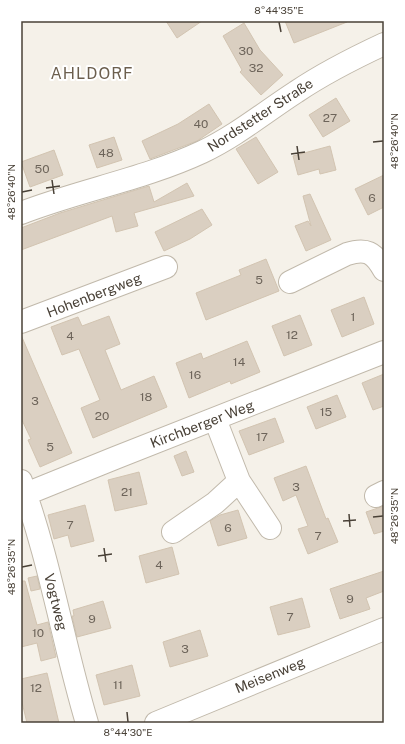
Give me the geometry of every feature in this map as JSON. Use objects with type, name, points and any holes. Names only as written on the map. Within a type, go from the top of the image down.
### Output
[{"type":"street","name":"Nordstetter Straße","points":[[21,213],[159,169],[202,152],[234,134],[317,78],[383,47]]},
{"type":"street","points":[[290,282],[356,251],[370,252],[384,270]]},
{"type":"street","name":"Hohenbergweg","points":[[21,322],[166,267]]},
{"type":"street","name":"Kirchberger Weg","points":[[23,491],[215,420],[384,352]]},
{"type":"street","points":[[215,420],[239,481],[270,528]]},
{"type":"street","points":[[173,532],[215,503],[239,481]]},
{"type":"street","name":"Vogtweg","points":[[23,491],[45,556],[87,723]]},
{"type":"street","name":"Meisenweg","points":[[156,723],[384,629]]},
{"type":"building","points":[[166,21],[202,21],[177,38]]},
{"type":"building","points":[[285,21],[347,21],[347,22],[294,43]]},
{"type":"building","points":[[244,23],[260,50],[283,75],[261,95],[240,72],[242,70],[223,36]]},
{"type":"building","points":[[336,98],[350,121],[323,137],[309,115]]},
{"type":"building","points":[[209,104],[222,124],[197,141],[150,159],[142,141],[178,124]]},
{"type":"building","points":[[114,137],[122,160],[97,168],[89,145]]},
{"type":"building","points":[[256,137],[278,172],[258,184],[236,149]]},
{"type":"building","points":[[330,146],[336,170],[320,174],[319,169],[298,175],[293,156]]},
{"type":"building","points":[[54,150],[63,175],[30,187],[21,162]]},
{"type":"building","points":[[384,175],[384,207],[368,215],[355,189]]},
{"type":"building","points":[[187,183],[194,196],[134,213],[138,226],[116,232],[112,216],[21,250],[21,228],[60,213],[149,186],[154,202]]},
{"type":"building","points":[[310,194],[331,240],[306,251],[295,226],[308,221],[311,226],[303,196]]},
{"type":"building","points":[[202,209],[212,225],[190,239],[164,251],[155,232]]},
{"type":"building","points":[[266,259],[279,291],[206,320],[196,293],[241,275],[239,270]]},
{"type":"building","points":[[364,297],[374,324],[342,337],[331,310]]},
{"type":"building","points":[[300,315],[312,345],[284,356],[272,326]]},
{"type":"building","points":[[109,316],[120,344],[105,350],[121,390],[154,376],[167,407],[93,438],[81,408],[100,400],[79,349],[62,355],[51,327],[78,317],[82,326]]},
{"type":"building","points":[[21,335],[72,453],[40,467],[28,440],[31,439],[21,418]]},
{"type":"building","points":[[247,341],[260,372],[231,384],[230,381],[189,398],[176,363],[201,353],[203,359]]},
{"type":"building","points":[[384,374],[384,406],[373,410],[362,383]]},
{"type":"building","points":[[337,395],[346,417],[316,429],[307,407]]},
{"type":"building","points":[[275,418],[284,442],[249,455],[239,431]]},
{"type":"building","points":[[186,451],[194,472],[182,476],[174,456]]},
{"type":"building","points":[[306,466],[326,519],[328,518],[338,542],[308,554],[298,529],[308,526],[296,495],[283,501],[274,478]]},
{"type":"building","points":[[139,472],[147,504],[115,511],[108,480]]},
{"type":"building","points":[[85,505],[94,541],[71,547],[68,535],[54,539],[48,515]]},
{"type":"building","points":[[384,506],[384,531],[374,534],[366,512]]},
{"type":"building","points":[[238,510],[247,538],[218,546],[210,521],[220,515]]},
{"type":"building","points":[[172,547],[179,574],[146,583],[139,556]]},
{"type":"building","points":[[384,571],[384,591],[366,598],[370,609],[340,619],[330,589]]},
{"type":"building","points":[[37,576],[40,589],[31,591],[28,578]]},
{"type":"building","points":[[21,581],[25,581],[37,625],[48,622],[56,657],[41,661],[37,643],[21,647]]},
{"type":"building","points":[[302,598],[310,627],[278,635],[270,607]]},
{"type":"building","points":[[103,601],[111,628],[77,637],[72,616],[74,616],[73,610]]},
{"type":"building","points":[[200,630],[208,656],[170,667],[163,642]]},
{"type":"building","points":[[132,665],[140,696],[104,705],[96,675]]},
{"type":"building","points":[[47,673],[59,723],[27,723],[21,698],[21,679]]},
{"type":"district","name":"AHLDORF","points":[[92,73]]}]
